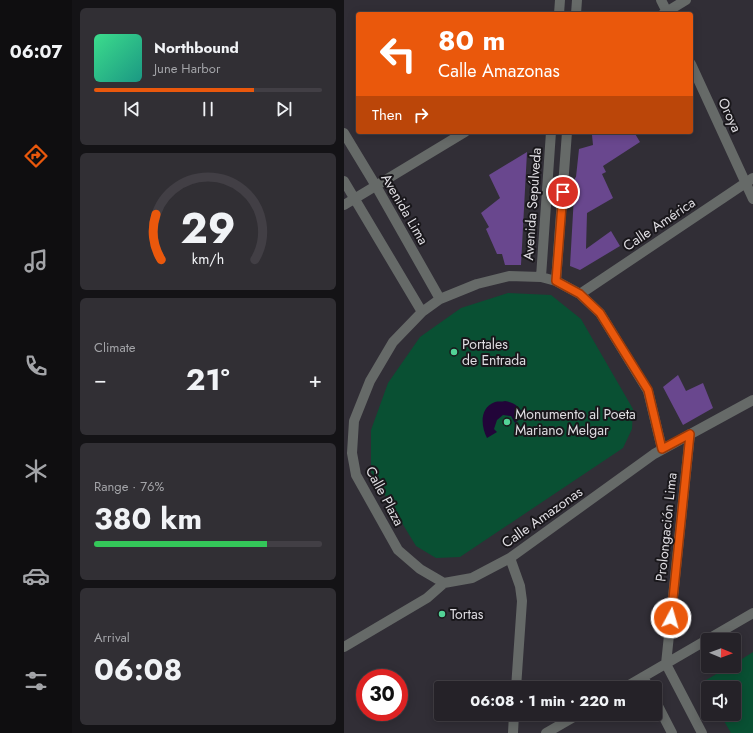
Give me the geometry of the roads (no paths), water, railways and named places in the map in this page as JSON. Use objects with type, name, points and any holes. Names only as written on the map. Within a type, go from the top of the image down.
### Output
[{"type":"street","points":[[559,12],[560,0]]},
{"type":"street","points":[[576,12],[577,0]]},
{"type":"street","points":[[661,0],[666,12]]},
{"type":"street","points":[[668,12],[686,0]]},
{"type":"street","name":"Oroya","points":[[693,68],[749,180],[753,199]]},
{"type":"street","name":"Avenida Lima","points":[[344,133],[440,299]]},
{"type":"street","points":[[344,205],[462,134]]},
{"type":"street","name":"Avenida Sepúlveda","points":[[541,277],[551,134]]},
{"type":"street","points":[[556,281],[567,134]]},
{"type":"street","name":"Calle América","points":[[580,294],[749,180]]},
{"type":"street","points":[[344,181],[422,312]]},
{"type":"street","name":"Calle Plaza","points":[[444,583],[420,569],[398,550],[356,476],[352,453],[354,421],[370,381],[392,342],[422,312],[440,299],[477,284],[509,276],[541,277],[556,281],[580,294],[600,313],[648,390],[662,449]]},
{"type":"street","name":"Calle Amazonas","points":[[344,647],[426,598],[444,583],[472,578],[510,558],[662,449],[753,400]]},
{"type":"street","points":[[344,427],[354,421]]},
{"type":"street","name":"Prolongación Lima","points":[[666,664],[690,434]]},
{"type":"street","points":[[510,558],[520,586],[522,601],[516,681]]},
{"type":"street","points":[[636,681],[753,613]]},
{"type":"street","points":[[666,664],[702,733]]},
{"type":"street","points":[[643,677],[645,681]]},
{"type":"street","points":[[662,714],[672,733]]},
{"type":"street","points":[[513,733],[514,721]]},
{"type":"street","points":[[546,733],[567,721]]},
{"type":"place","name":"Portales de Entrada","points":[[454,352]]},
{"type":"place","name":"Monumento al Poeta Mariano Melgar","points":[[507,422]]},
{"type":"place","name":"Tortas","points":[[442,614]]}]
